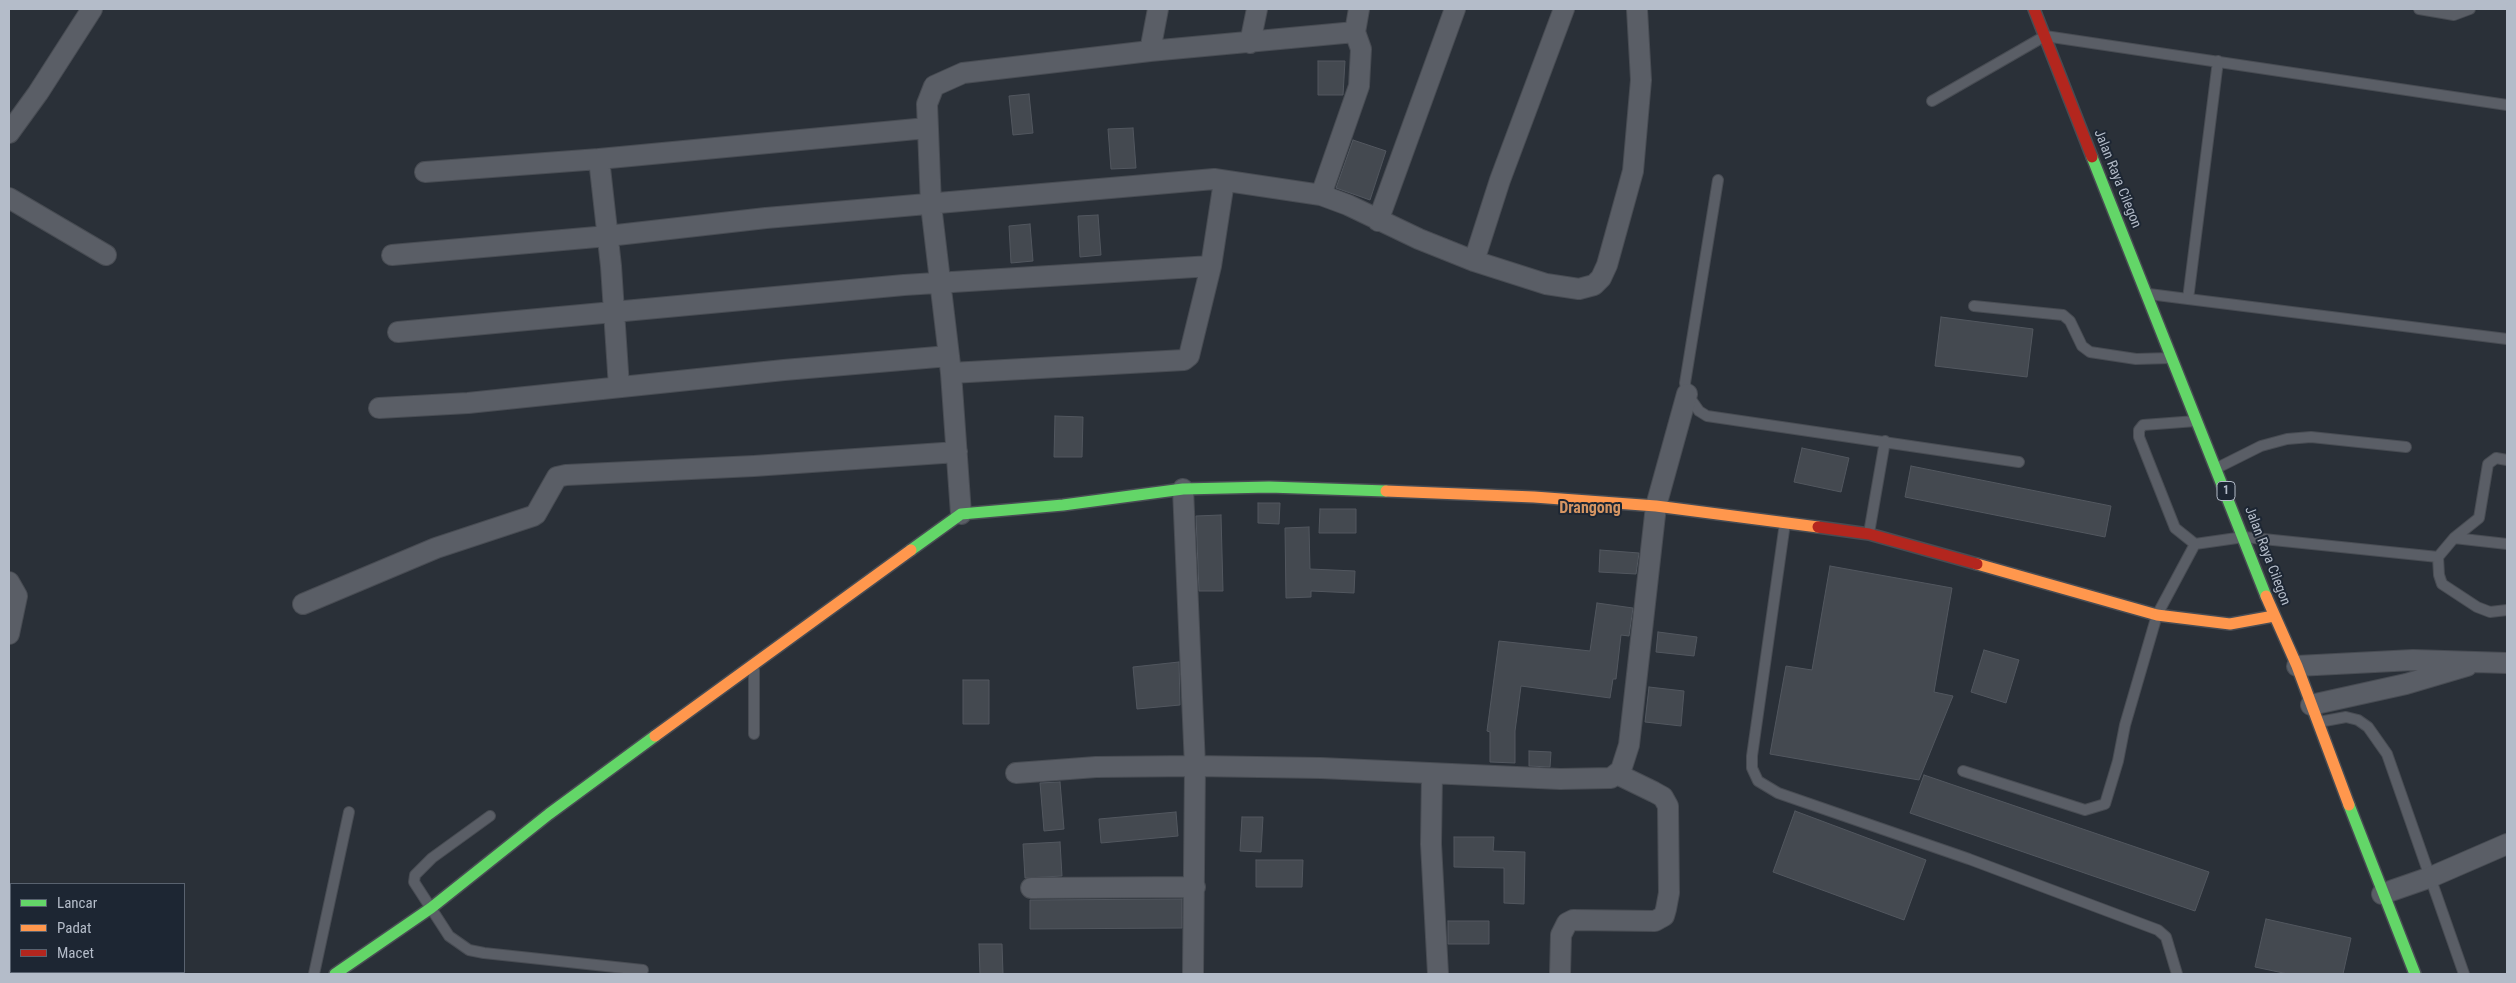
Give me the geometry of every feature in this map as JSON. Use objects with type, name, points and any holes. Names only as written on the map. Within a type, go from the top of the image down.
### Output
[{"type":"main road","name":"Jalan Raya Cilegon","points":[[2034,9],[2274,616],[2297,666],[2382,894],[2415,974]]},
{"type":"main road","points":[[336,974],[431,908],[549,814],[961,514],[1062,505],[1182,489],[1269,486],[1534,497],[1656,506],[1869,534],[2157,615],[2230,624],[2274,616]]},
{"type":"street","points":[[9,132],[38,93],[92,9]]},
{"type":"street","points":[[1150,51],[1158,9]]},
{"type":"street","points":[[1250,43],[1257,9]]},
{"type":"street","points":[[1321,195],[1359,86],[1361,49],[1355,32],[1359,9]]},
{"type":"street","points":[[1378,222],[1455,9]]},
{"type":"street","points":[[1474,261],[1500,180],[1564,9]]},
{"type":"street","points":[[392,255],[608,236],[766,218],[931,205],[1203,179],[1321,195],[1348,205],[1378,222],[1474,261],[1546,284],[1579,289],[1594,285],[1601,278],[1618,234],[1633,172],[1641,80],[1638,9]]},
{"type":"street","points":[[961,514],[950,365],[931,205],[927,104],[934,86],[962,73],[1150,51],[1355,32]]},
{"type":"street","points":[[425,172],[599,159],[927,128]]},
{"type":"street","points":[[599,159],[615,311],[619,387]]},
{"type":"street","points":[[379,408],[468,403],[619,387],[950,365],[1186,359],[1189,356],[1212,266],[1223,188],[1220,181]]},
{"type":"street","points":[[9,198],[106,255]]},
{"type":"street","points":[[398,332],[939,283],[1212,266]]},
{"type":"street","points":[[1016,773],[1096,767],[1195,766],[1321,768],[1560,780],[1611,778],[1617,774],[1623,764],[1629,744],[1656,506],[1687,394]]},
{"type":"street","points":[[303,604],[436,548],[536,514],[557,477],[957,452]]},
{"type":"street","points":[[1182,489],[1195,766],[1193,974]]},
{"type":"street","points":[[9,582],[17,596],[9,634]]},
{"type":"street","points":[[2297,666],[2413,660],[2507,663]]},
{"type":"street","points":[[2315,714],[2350,696],[2406,684],[2479,662]]},
{"type":"street","points":[[1432,774],[1431,844],[1438,974]]},
{"type":"street","points":[[1560,974],[1562,935],[1567,923],[1573,920],[1655,921],[1664,916],[1666,909],[1669,893],[1668,806],[1663,797],[1617,774]]},
{"type":"street","points":[[2382,894],[2507,844]]},
{"type":"street","points":[[1032,888],[1195,887]]},
{"type":"lane","points":[[2419,9],[2454,15],[2470,9]]},
{"type":"lane","points":[[1932,101],[2045,36],[2507,104]]},
{"type":"lane","points":[[2188,299],[2218,61]]},
{"type":"lane","points":[[1718,180],[1686,372],[1687,394],[1692,404],[1707,416],[2019,462]]},
{"type":"lane","points":[[2146,294],[2507,339]]},
{"type":"lane","points":[[1974,306],[2062,315],[2070,321],[2082,346],[2090,352],[2136,359],[2172,358]]},
{"type":"lane","points":[[2197,420],[2142,425],[2139,430],[2139,437],[2175,528],[2195,544],[2244,537],[2438,557]]},
{"type":"lane","points":[[2217,468],[2261,446],[2287,439],[2311,437],[2406,447]]},
{"type":"lane","points":[[1869,534],[1885,441]]},
{"type":"lane","points":[[2507,460],[2496,458],[2488,464],[2479,518],[2454,538],[2438,557],[2439,575],[2442,584],[2477,607],[2490,612],[2507,610]]},
{"type":"lane","points":[[1785,522],[1752,756],[1752,768],[1758,781],[1778,793],[1969,859],[2158,930],[2166,937],[2177,974]]},
{"type":"lane","points":[[2454,538],[2507,544]]},
{"type":"lane","points":[[1963,771],[2085,810],[2105,804],[2118,761],[2125,724],[2157,615],[2195,544]]},
{"type":"lane","points":[[754,666],[754,734]]},
{"type":"lane","points":[[2350,696],[2353,718]]},
{"type":"lane","points":[[2315,714],[2353,718],[2368,727],[2387,754],[2464,974]]},
{"type":"lane","points":[[314,974],[349,812]]},
{"type":"lane","points":[[490,816],[417,872],[414,882],[449,936],[469,950],[643,970]]},
{"type":"building","points":[[1318,61],[1345,61],[1343,95],[1318,95]]},
{"type":"building","points":[[1029,94],[1033,133],[1013,135],[1009,96]]},
{"type":"building","points":[[1133,128],[1136,168],[1111,169],[1108,129]]},
{"type":"building","points":[[1353,140],[1386,151],[1370,200],[1336,188]]},
{"type":"building","points":[[1098,215],[1101,255],[1080,257],[1078,216]]},
{"type":"building","points":[[1030,224],[1033,261],[1011,263],[1009,226]]},
{"type":"building","points":[[1941,317],[2033,329],[2027,377],[1935,366]]},
{"type":"building","points":[[1055,416],[1083,417],[1082,457],[1054,457]]},
{"type":"building","points":[[1802,448],[1849,458],[1841,492],[1794,482]]},
{"type":"building","points":[[1911,466],[2111,506],[2105,537],[1905,497]]},
{"type":"building","points":[[1258,503],[1280,503],[1279,524],[1258,523]]},
{"type":"building","points":[[1320,509],[1356,509],[1356,533],[1319,533]]},
{"type":"building","points":[[1221,515],[1223,591],[1199,591],[1196,516]]},
{"type":"building","points":[[1309,527],[1310,569],[1355,571],[1354,593],[1311,591],[1311,597],[1286,598],[1285,528]]},
{"type":"building","points":[[1600,550],[1639,553],[1636,574],[1599,572]]},
{"type":"building","points":[[1830,566],[1952,588],[1934,692],[1953,696],[1919,780],[1770,754],[1786,666],[1812,670]]},
{"type":"building","points":[[1597,603],[1633,608],[1629,636],[1621,635],[1616,679],[1613,679],[1610,698],[1521,686],[1515,731],[1515,763],[1490,762],[1490,732],[1487,731],[1499,641],[1590,651]]},
{"type":"building","points":[[1658,632],[1697,637],[1694,656],[1656,652]]},
{"type":"building","points":[[1984,650],[2019,660],[2006,703],[1971,692]]},
{"type":"building","points":[[1179,662],[1180,705],[1137,709],[1133,667]]},
{"type":"building","points":[[963,680],[989,680],[989,724],[963,724]]},
{"type":"building","points":[[1649,687],[1684,691],[1681,726],[1645,722]]},
{"type":"building","points":[[1529,751],[1551,752],[1550,767],[1529,766]]},
{"type":"building","points":[[1924,775],[2209,872],[2195,911],[1910,813]]},
{"type":"building","points":[[1060,782],[1064,829],[1044,831],[1040,783]]},
{"type":"building","points":[[1795,811],[1926,860],[1904,920],[1773,872]]},
{"type":"building","points":[[1176,812],[1178,836],[1101,843],[1099,819]]},
{"type":"building","points":[[1242,817],[1263,817],[1261,852],[1240,851]]},
{"type":"building","points":[[1454,837],[1494,837],[1493,851],[1525,852],[1524,904],[1504,903],[1504,868],[1454,867]]},
{"type":"building","points":[[1060,842],[1062,876],[1025,878],[1023,844]]},
{"type":"building","points":[[1256,860],[1303,860],[1302,887],[1256,887]]},
{"type":"building","points":[[1182,899],[1182,928],[1030,929],[1030,900]]},
{"type":"building","points":[[2266,919],[2351,938],[2343,974],[2288,974],[2255,967]]},
{"type":"building","points":[[1448,921],[1489,921],[1489,944],[1448,944]]},
{"type":"building","points":[[979,944],[1002,944],[1003,974],[980,974]]},
{"type":"traffic: fast","points":[[2092,157],[2266,596]]},
{"type":"traffic: fast","points":[[911,550],[961,514],[1063,505],[1183,489],[1269,487],[1386,491]]},
{"type":"traffic: fast","points":[[335,974],[431,908],[549,814],[655,736]]},
{"type":"traffic: fast","points":[[2349,805],[2415,974]]},
{"type":"traffic: slow","points":[[1386,491],[1534,497],[1656,506],[1818,527]]},
{"type":"traffic: slow","points":[[655,736],[911,550]]},
{"type":"traffic: slow","points":[[1977,564],[2157,615],[2230,624],[2274,616]]},
{"type":"traffic: slow","points":[[2266,596],[2297,666],[2349,805]]},
{"type":"traffic: jam","points":[[2034,9],[2092,157]]},
{"type":"traffic: jam","points":[[1818,527],[1869,534],[1977,564]]},
{"type":"district","name":"Drangong","points":[[1590,509]]}]
